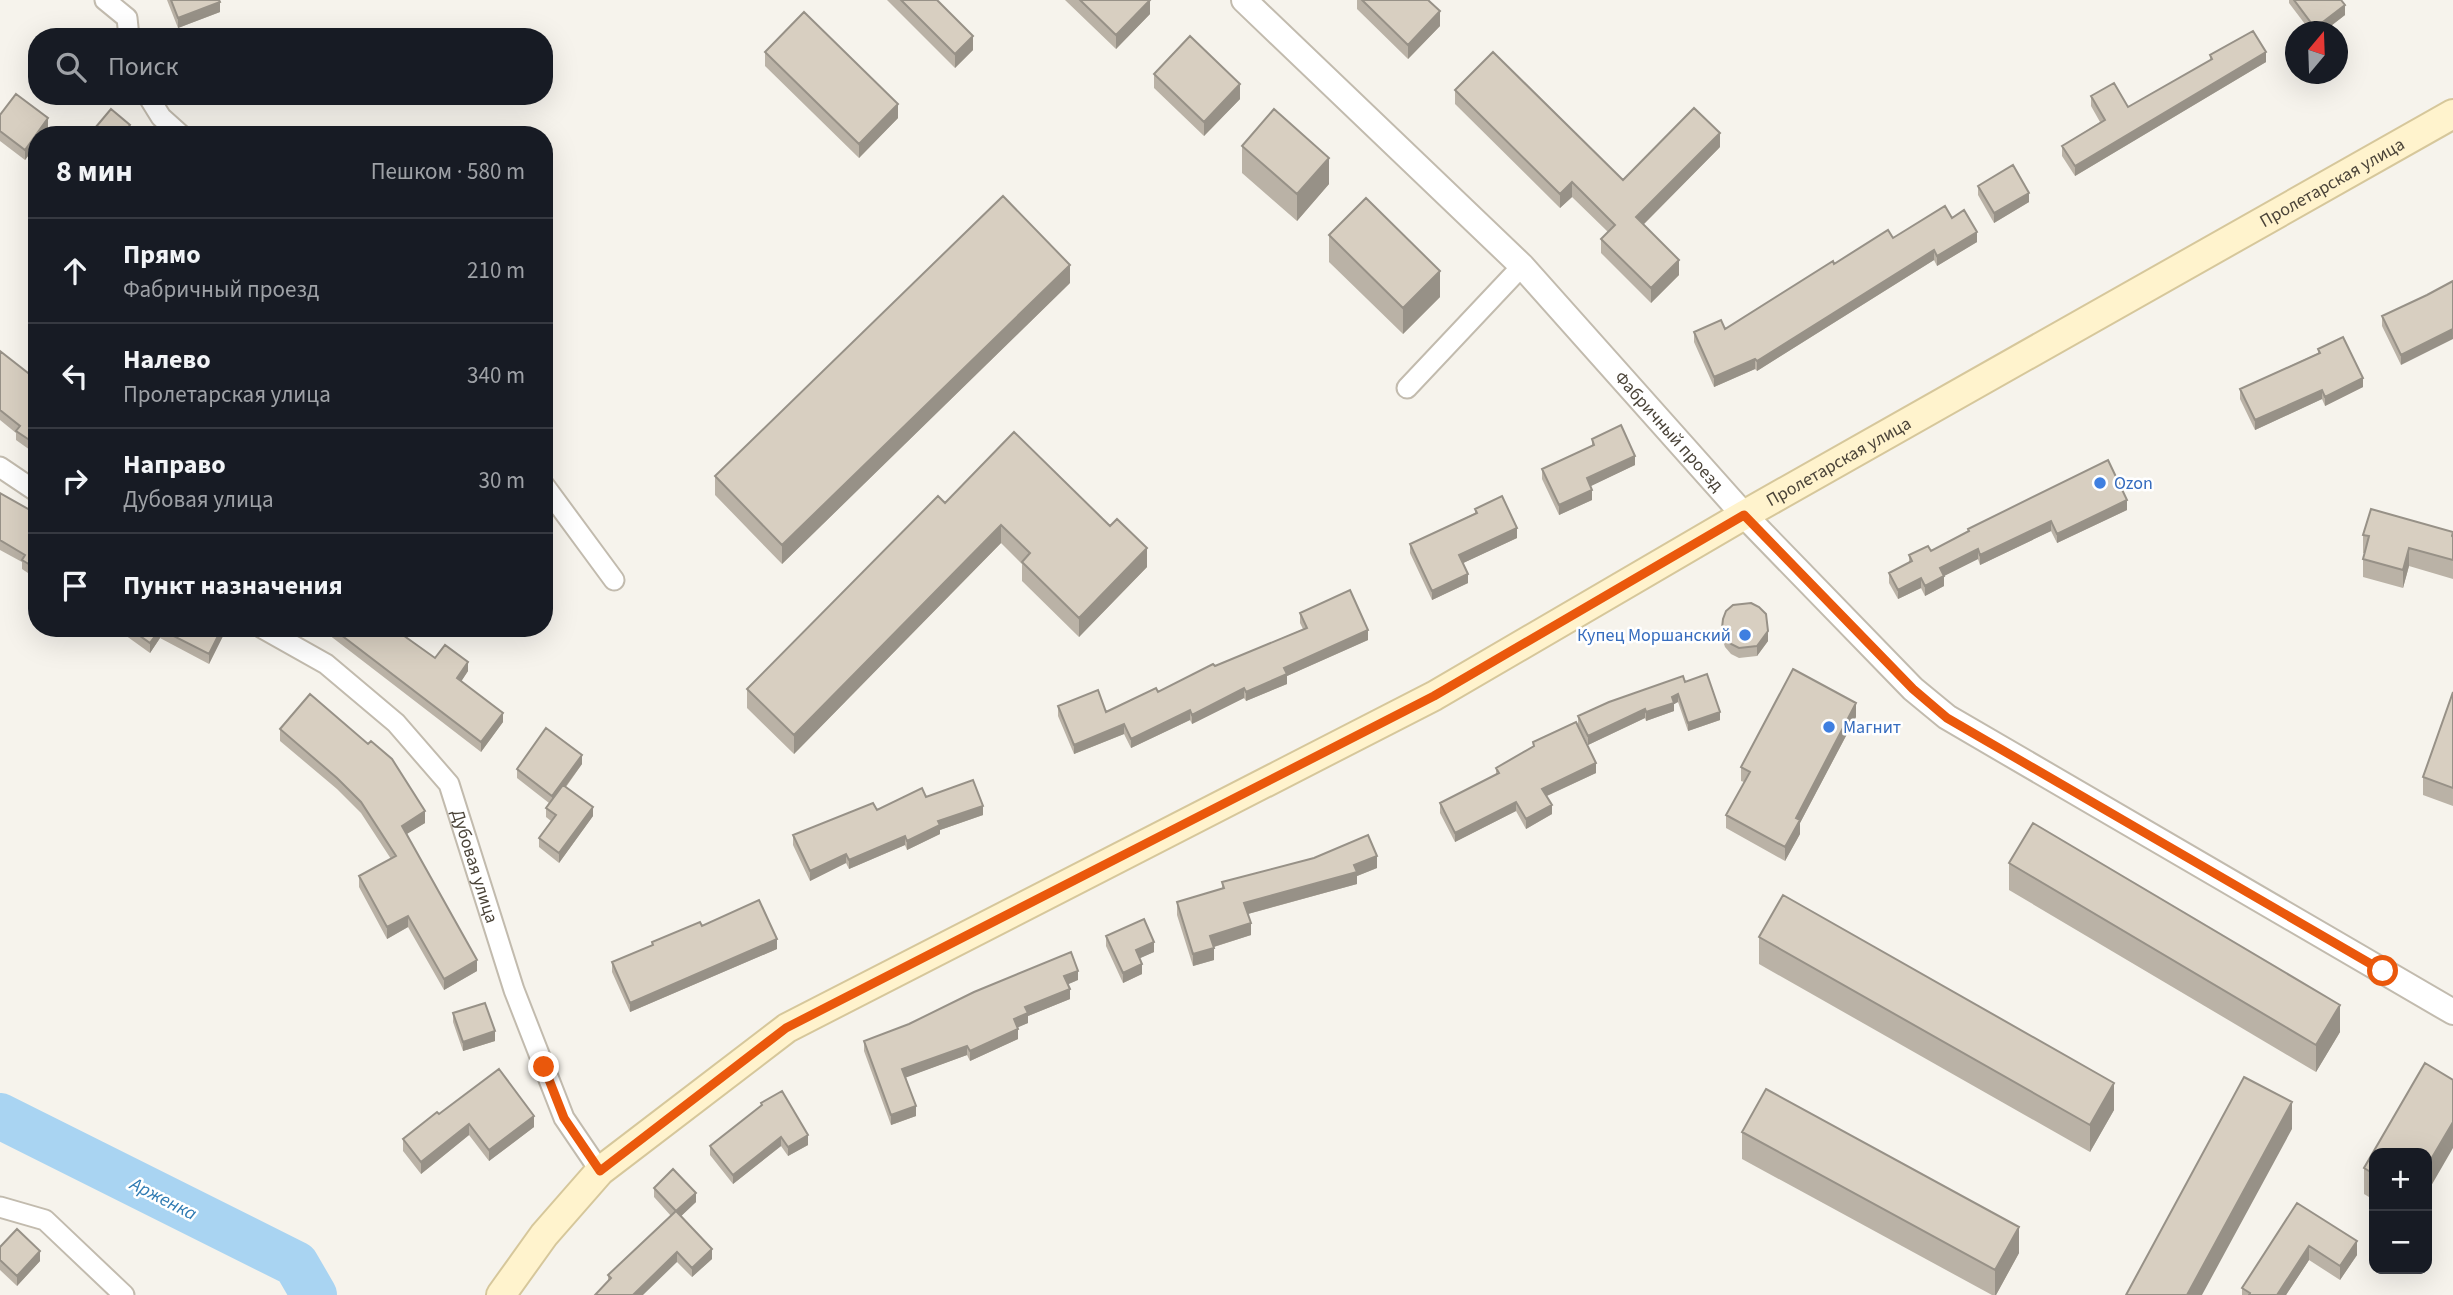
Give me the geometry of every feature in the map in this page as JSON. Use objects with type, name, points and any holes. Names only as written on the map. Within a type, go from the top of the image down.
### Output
[{"type":"main road","name":"Пролетарская улица","points":[[501,1295],[544,1235],[600,1171],[786,1028],[1434,696],[1744,515],[2453,114]]},
{"type":"street","points":[[105,0],[127,18],[128,28]]},
{"type":"street","name":"Фабричный проезд","points":[[1244,0],[1522,266],[1744,515],[1913,689],[1947,718],[2453,1012]]},
{"type":"street","points":[[154,105],[171,126]]},
{"type":"street","points":[[1407,388],[1522,266]]},
{"type":"street","points":[[0,467],[28,486]]},
{"type":"street","points":[[553,497],[614,580]]},
{"type":"street","name":"Дубовая улица","points":[[278,637],[326,664],[396,723],[449,783],[514,990],[559,1105],[570,1128],[600,1171]]},
{"type":"street","points":[[0,1207],[45,1220],[124,1295]]},
{"type":"building","points":[[171,0],[219,0],[220,2],[178,18]]},
{"type":"building","points":[[901,0],[937,0],[973,36],[955,54]]},
{"type":"building","points":[[1080,0],[1150,0],[1116,35]]},
{"type":"building","points":[[1362,0],[1428,0],[1440,11],[1408,45]]},
{"type":"building","points":[[2294,0],[2341,0],[2345,5],[2324,21],[2310,21]]},
{"type":"building","points":[[804,12],[898,104],[859,144],[765,52]]},
{"type":"building","points":[[2253,31],[2266,52],[2075,166],[2062,146],[2105,120],[2091,96],[2114,83],[2128,107],[2212,59],[2210,55]]},
{"type":"building","points":[[1190,36],[1240,84],[1204,122],[1154,74]]},
{"type":"building","points":[[1493,52],[1623,180],[1694,108],[1720,133],[1636,217],[1679,260],[1651,288],[1601,239],[1615,225],[1572,182],[1560,194],[1455,90]]},
{"type":"building","points":[[16,94],[48,118],[42,126],[28,126],[28,146],[25,150],[0,131],[0,115]]},
{"type":"building","points":[[111,109],[130,125],[129,126],[97,126]]},
{"type":"building","points":[[1274,109],[1329,158],[1297,194],[1242,146]]},
{"type":"building","points":[[2013,165],[2029,193],[1994,213],[1978,186]]},
{"type":"building","points":[[1003,196],[1070,265],[782,545],[715,476]]},
{"type":"building","points":[[1366,198],[1440,271],[1403,308],[1329,235]]},
{"type":"building","points":[[1945,206],[1952,218],[1964,210],[1977,232],[1937,256],[1934,250],[1757,361],[1755,359],[1714,377],[1694,332],[1721,320],[1725,329],[1888,230],[1893,238]]},
{"type":"building","points":[[2453,281],[2453,329],[2401,355],[2382,316]]},
{"type":"building","points":[[2343,337],[2363,378],[2325,397],[2322,390],[2255,420],[2240,389],[2320,353],[2318,349]]},
{"type":"building","points":[[0,351],[28,373],[28,439],[16,431],[20,426],[0,410]]},
{"type":"building","points":[[1621,425],[1635,456],[1587,478],[1592,490],[1559,505],[1542,469],[1594,445],[1592,439]]},
{"type":"building","points":[[1014,432],[1110,526],[1117,519],[1147,548],[1079,618],[1022,562],[1030,553],[1001,525],[794,735],[747,689],[938,496],[945,503]]},
{"type":"building","points":[[2108,460],[2127,500],[2057,534],[2051,521],[1980,555],[1978,549],[1940,568],[1944,576],[1925,586],[1921,578],[1898,590],[1889,573],[1912,561],[1909,555],[1928,546],[1931,551],[1969,531],[1968,529]]},
{"type":"building","points":[[0,493],[28,509],[28,564],[22,560],[25,555],[0,540]]},
{"type":"building","points":[[1502,496],[1517,528],[1459,555],[1468,574],[1432,591],[1410,544],[1477,513],[1475,509]]},
{"type":"building","points":[[2371,509],[2453,532],[2453,560],[2409,548],[2403,570],[2363,559],[2369,536],[2363,535]]},
{"type":"building","points":[[1350,590],[1368,630],[1284,668],[1287,674],[1246,692],[1244,688],[1192,715],[1190,710],[1131,739],[1124,724],[1074,745],[1058,706],[1098,690],[1106,712],[1156,688],[1158,692],[1213,664],[1215,666],[1307,628],[1300,613]]},
{"type":"building","points":[[1751,603],[1766,614],[1768,631],[1757,646],[1739,648],[1725,637],[1723,619],[1726,611],[1733,605]]},
{"type":"building","points":[[142,637],[154,637],[150,643]]},
{"type":"building","points":[[176,637],[218,637],[209,654]]},
{"type":"building","points":[[344,637],[406,637],[435,658],[445,645],[468,662],[457,678],[503,713],[481,742]]},
{"type":"building","points":[[1793,669],[1856,703],[1796,818],[1800,820],[1785,847],[1726,815],[1750,772],[1741,767]]},
{"type":"building","points":[[1707,674],[1720,712],[1688,723],[1678,694],[1672,697],[1674,703],[1646,712],[1645,709],[1588,736],[1578,716],[1683,676],[1685,682]]},
{"type":"building","points":[[2453,692],[2453,788],[2423,777]]},
{"type":"building","points":[[310,694],[368,744],[371,741],[392,759],[425,811],[402,826],[477,960],[444,979],[408,916],[387,927],[359,876],[396,856],[361,802],[280,729]]},
{"type":"building","points":[[1576,722],[1596,763],[1542,789],[1552,805],[1526,819],[1516,802],[1455,833],[1440,803],[1499,773],[1496,768],[1534,746],[1533,742]]},
{"type":"building","points":[[546,728],[582,755],[552,796],[517,769]]},
{"type":"building","points":[[973,780],[983,806],[938,821],[940,825],[907,841],[905,836],[849,860],[846,854],[810,871],[793,835],[873,803],[877,810],[922,788],[926,797]]},
{"type":"building","points":[[563,785],[593,807],[559,853],[539,838],[556,815],[546,808]]},
{"type":"building","points":[[2033,823],[2340,1005],[2316,1045],[2009,863]]},
{"type":"building","points":[[1368,835],[1377,856],[1354,865],[1357,872],[1244,903],[1251,923],[1210,936],[1214,948],[1193,954],[1177,902],[1224,888],[1222,882],[1314,858]]},
{"type":"building","points":[[1783,895],[2114,1083],[2090,1125],[1759,937]]},
{"type":"building","points":[[759,900],[777,939],[630,1003],[612,962],[653,945],[652,942],[700,922],[702,926]]},
{"type":"building","points":[[1144,919],[1154,942],[1136,950],[1142,964],[1123,973],[1106,936]]},
{"type":"building","points":[[1071,952],[1078,971],[1064,976],[1070,989],[1025,1007],[1028,1013],[1014,1019],[1018,1029],[970,1051],[967,1046],[902,1069],[916,1106],[891,1115],[864,1041],[909,1024],[974,992]]},
{"type":"building","points":[[485,1003],[495,1031],[463,1042],[453,1013]]},
{"type":"building","points":[[2425,1063],[2453,1080],[2453,1122],[2432,1158],[2432,1148],[2376,1148]]},
{"type":"building","points":[[499,1069],[534,1116],[489,1150],[469,1124],[421,1162],[403,1139]]},
{"type":"building","points":[[2244,1077],[2292,1102],[2187,1295],[2126,1295]]},
{"type":"building","points":[[1766,1089],[2019,1227],[1995,1270],[1742,1132]]},
{"type":"building","points":[[782,1091],[808,1135],[788,1147],[781,1137],[733,1175],[710,1146],[762,1105],[761,1103]]},
{"type":"building","points":[[673,1169],[696,1193],[676,1211],[654,1188]]},
{"type":"building","points":[[2297,1203],[2357,1241],[2340,1266],[2309,1246],[2277,1295],[2249,1295],[2250,1293],[2242,1288]]},
{"type":"building","points":[[676,1211],[712,1249],[692,1268],[677,1252],[633,1295],[595,1295],[611,1278],[608,1275]]},
{"type":"building","points":[[17,1229],[40,1251],[17,1276],[0,1260],[0,1247]]},
{"type":"waterway","name":"Арженка","points":[[0,1116],[296,1264],[314,1295]]},
{"type":"place","name":"Ozon","points":[[2100,483]]},
{"type":"place","name":"Купец Моршанский","points":[[1745,635]]},
{"type":"place","name":"Магнит","points":[[1829,727]]},
{"type":"route","points":[[544,1067],[564,1118],[600,1171],[786,1028],[1434,696],[1744,515],[1913,689],[1947,718],[2383,971]]}]
